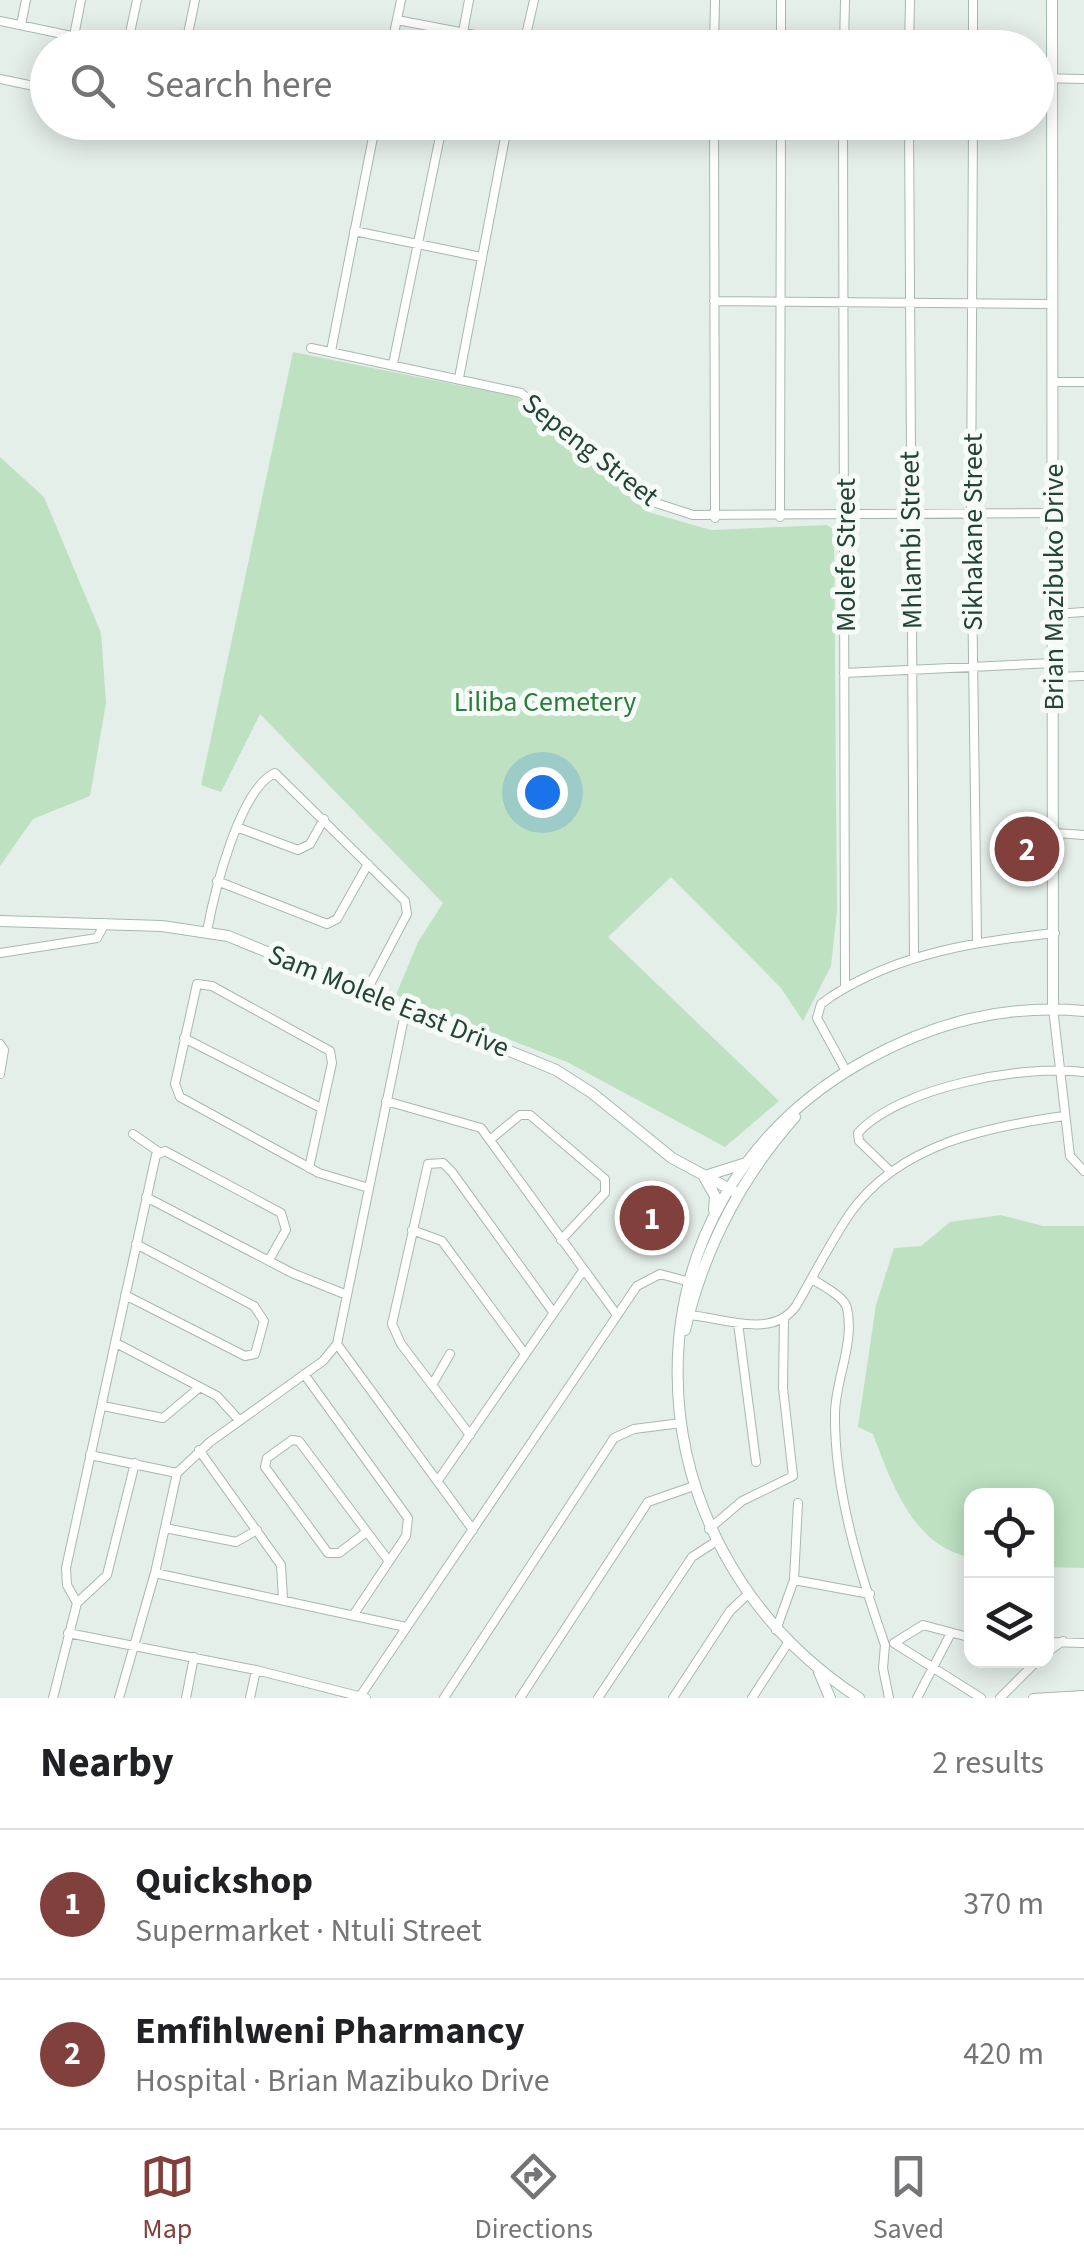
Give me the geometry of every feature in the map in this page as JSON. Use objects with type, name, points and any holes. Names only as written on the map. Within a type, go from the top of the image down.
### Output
[{"type":"street","points":[[21,25],[26,0]]},
{"type":"street","points":[[75,30],[81,0]]},
{"type":"street","points":[[131,30],[137,0]]},
{"type":"street","points":[[188,30],[195,0]]},
{"type":"street","points":[[395,30],[401,0]]},
{"type":"street","points":[[463,30],[469,0]]},
{"type":"street","points":[[527,30],[534,0]]},
{"type":"street","points":[[714,30],[715,0]]},
{"type":"street","points":[[780,0],[781,30]]},
{"type":"street","points":[[844,30],[845,0]]},
{"type":"street","points":[[909,30],[910,0]]},
{"type":"street","points":[[973,0],[973,30]]},
{"type":"street","name":"Brian Mazibuko Drive","points":[[1052,0],[1052,30]]},
{"type":"street","points":[[397,20],[457,30]]},
{"type":"street","points":[[0,21],[45,30]]},
{"type":"street","points":[[1054,79],[1084,79]]},
{"type":"street","points":[[0,80],[30,86]]},
{"type":"street","points":[[332,351],[372,140]]},
{"type":"street","points":[[392,364],[439,140]]},
{"type":"street","points":[[458,378],[504,140]]},
{"type":"street","points":[[714,140],[715,518]]},
{"type":"street","points":[[780,517],[781,140]]},
{"type":"street","name":"Molefe Street","points":[[843,140],[845,987]]},
{"type":"street","name":"Mhlambi Street","points":[[909,140],[914,958]]},
{"type":"street","name":"Sikhakane Street","points":[[972,140],[971,514],[977,942]]},
{"type":"street","name":"Brian Mazibuko Drive","points":[[1052,140],[1056,933],[1053,1008],[1070,1156],[1082,1170]]},
{"type":"street","points":[[354,230],[481,257]]},
{"type":"street","points":[[714,301],[1052,304]]},
{"type":"street","name":"Sepeng Street","points":[[311,348],[522,393],[653,502],[715,518],[1054,514]]},
{"type":"street","points":[[1052,382],[1084,382]]},
{"type":"street","points":[[1054,614],[1084,612]]},
{"type":"street","points":[[844,673],[1054,664]]},
{"type":"street","points":[[1054,676],[1084,676]]},
{"type":"street","points":[[206,931],[217,881],[238,828],[260,785],[275,774],[406,901],[407,910],[367,990]]},
{"type":"street","points":[[238,828],[298,850],[310,844],[324,819]]},
{"type":"street","points":[[1055,832],[1084,835]]},
{"type":"street","points":[[217,881],[327,924],[337,920],[368,864]]},
{"type":"street","name":"Sam Molele East Drive","points":[[0,921],[105,923],[206,931],[367,990],[526,1055],[576,1081],[655,1146],[733,1191]]},
{"type":"street","points":[[0,952],[98,938],[105,923]]},
{"type":"street","points":[[846,1071],[817,1010],[845,987],[914,958],[977,942],[1056,933]]},
{"type":"street","points":[[310,1168],[332,1063],[325,1046],[212,986],[198,984],[193,992],[175,1084],[180,1097],[310,1168],[369,1188]]},
{"type":"street","points":[[119,1698],[155,1574],[177,1473],[199,1450],[304,1374],[338,1344],[406,1008]]},
{"type":"street","points":[[680,1350],[692,1282],[733,1191],[750,1159],[786,1117],[846,1071],[940,1026],[997,1012],[1053,1008],[1084,1011]]},
{"type":"street","points":[[184,1038],[321,1108]]},
{"type":"street","points":[[0,1044],[4,1050],[0,1074]]},
{"type":"street","points":[[892,1172],[860,1141],[858,1133],[865,1126],[954,1084],[1058,1068],[1084,1072]]},
{"type":"street","points":[[712,1221],[812,1097]]},
{"type":"street","points":[[386,1101],[472,1122],[491,1139],[582,1272],[617,1315]]},
{"type":"street","points":[[491,1139],[518,1116],[530,1115],[606,1179],[605,1193],[561,1240]]},
{"type":"street","points":[[709,1529],[742,1501],[793,1476],[783,1388],[784,1318],[852,1211],[892,1172],[972,1131],[1064,1116]]},
{"type":"street","points":[[133,1134],[157,1153]]},
{"type":"street","points":[[157,1153],[165,1151],[281,1213],[286,1230],[269,1260]]},
{"type":"street","points":[[77,1603],[64,1578],[157,1153]]},
{"type":"street","points":[[750,1159],[732,1171],[704,1174],[715,1196],[712,1221],[680,1321],[682,1423],[694,1486],[709,1529],[747,1595],[788,1643],[850,1696]]},
{"type":"street","points":[[470,1435],[392,1324],[424,1169],[433,1162],[443,1164],[553,1312]]},
{"type":"street","points":[[146,1197],[347,1295]]},
{"type":"street","points":[[412,1230],[442,1241],[524,1354]]},
{"type":"street","points":[[125,1295],[245,1356],[259,1350],[264,1326],[259,1311],[136,1244]]},
{"type":"street","points":[[439,1479],[582,1272]]},
{"type":"street","points":[[68,1633],[364,1696],[406,1627],[642,1280],[660,1274],[692,1282]]},
{"type":"street","points":[[812,1279],[842,1300],[847,1309],[844,1373],[835,1406],[836,1448],[870,1594],[890,1646],[883,1668],[890,1698]]},
{"type":"street","points":[[688,1315],[765,1324],[784,1318]]},
{"type":"street","points":[[738,1322],[756,1462]]},
{"type":"street","points":[[116,1344],[217,1396],[240,1420]]},
{"type":"street","points":[[338,1344],[473,1530]]},
{"type":"street","points":[[432,1385],[450,1354]]},
{"type":"street","points":[[304,1374],[408,1518],[408,1532],[354,1614]]},
{"type":"street","points":[[102,1406],[163,1418],[200,1386]]},
{"type":"street","points":[[444,1698],[614,1438],[634,1429],[682,1423]]},
{"type":"street","points":[[365,1532],[340,1554],[328,1553],[264,1466],[265,1460],[292,1440],[299,1441],[388,1560]]},
{"type":"street","points":[[199,1450],[284,1571],[283,1598]]},
{"type":"street","points":[[90,1454],[177,1473]]},
{"type":"street","points":[[53,1698],[77,1603],[107,1575],[135,1464]]},
{"type":"street","points":[[520,1698],[648,1502],[694,1486]]},
{"type":"street","points":[[776,1630],[794,1580],[798,1503]]},
{"type":"street","points":[[165,1528],[236,1542],[257,1530]]},
{"type":"street","points":[[598,1698],[692,1558],[715,1542]]},
{"type":"street","points":[[155,1574],[406,1627]]},
{"type":"street","points":[[794,1580],[870,1594]]},
{"type":"street","points":[[673,1698],[730,1612],[747,1595]]},
{"type":"street","points":[[890,1646],[923,1625],[964,1637]]},
{"type":"street","points":[[917,1698],[937,1667],[950,1635]]},
{"type":"street","points":[[1054,1648],[1064,1640]]},
{"type":"street","points":[[1054,1641],[1084,1643]]},
{"type":"street","points":[[752,1698],[788,1643]]},
{"type":"street","points":[[890,1646],[937,1667],[981,1698]]},
{"type":"street","points":[[186,1698],[194,1658]]},
{"type":"street","points":[[815,1666],[830,1698]]},
{"type":"street","points":[[1000,1698],[1030,1668]]},
{"type":"street","points":[[250,1698],[256,1670]]},
{"type":"street","points":[[314,1698],[317,1684]]},
{"type":"street","points":[[959,1698],[966,1686]]},
{"type":"street","points":[[1034,1698],[1084,1695]]},
{"type":"green space","name":"Liliba Cemetery","points":[[293,352],[517,397],[648,512],[711,530],[827,525],[834,530],[837,911],[831,966],[803,1021],[781,988],[671,877],[608,937],[779,1101],[725,1147],[567,1062],[396,995],[418,942],[443,903],[260,714],[221,792],[201,785]]},
{"type":"green space","points":[[0,457],[44,497],[101,633],[106,703],[90,796],[33,819],[0,866]]},
{"type":"green space","points":[[1001,1215],[1043,1226],[1084,1226],[1084,1568],[1054,1567],[1054,1488],[964,1488],[964,1555],[934,1541],[907,1510],[873,1434],[858,1427],[876,1305],[894,1248],[921,1246],[950,1222]]},
{"type":"place","name":"Emfihlweni Pharmancy","points":[[1027,849]]},
{"type":"place","name":"Quickshop","points":[[652,1218]]}]
